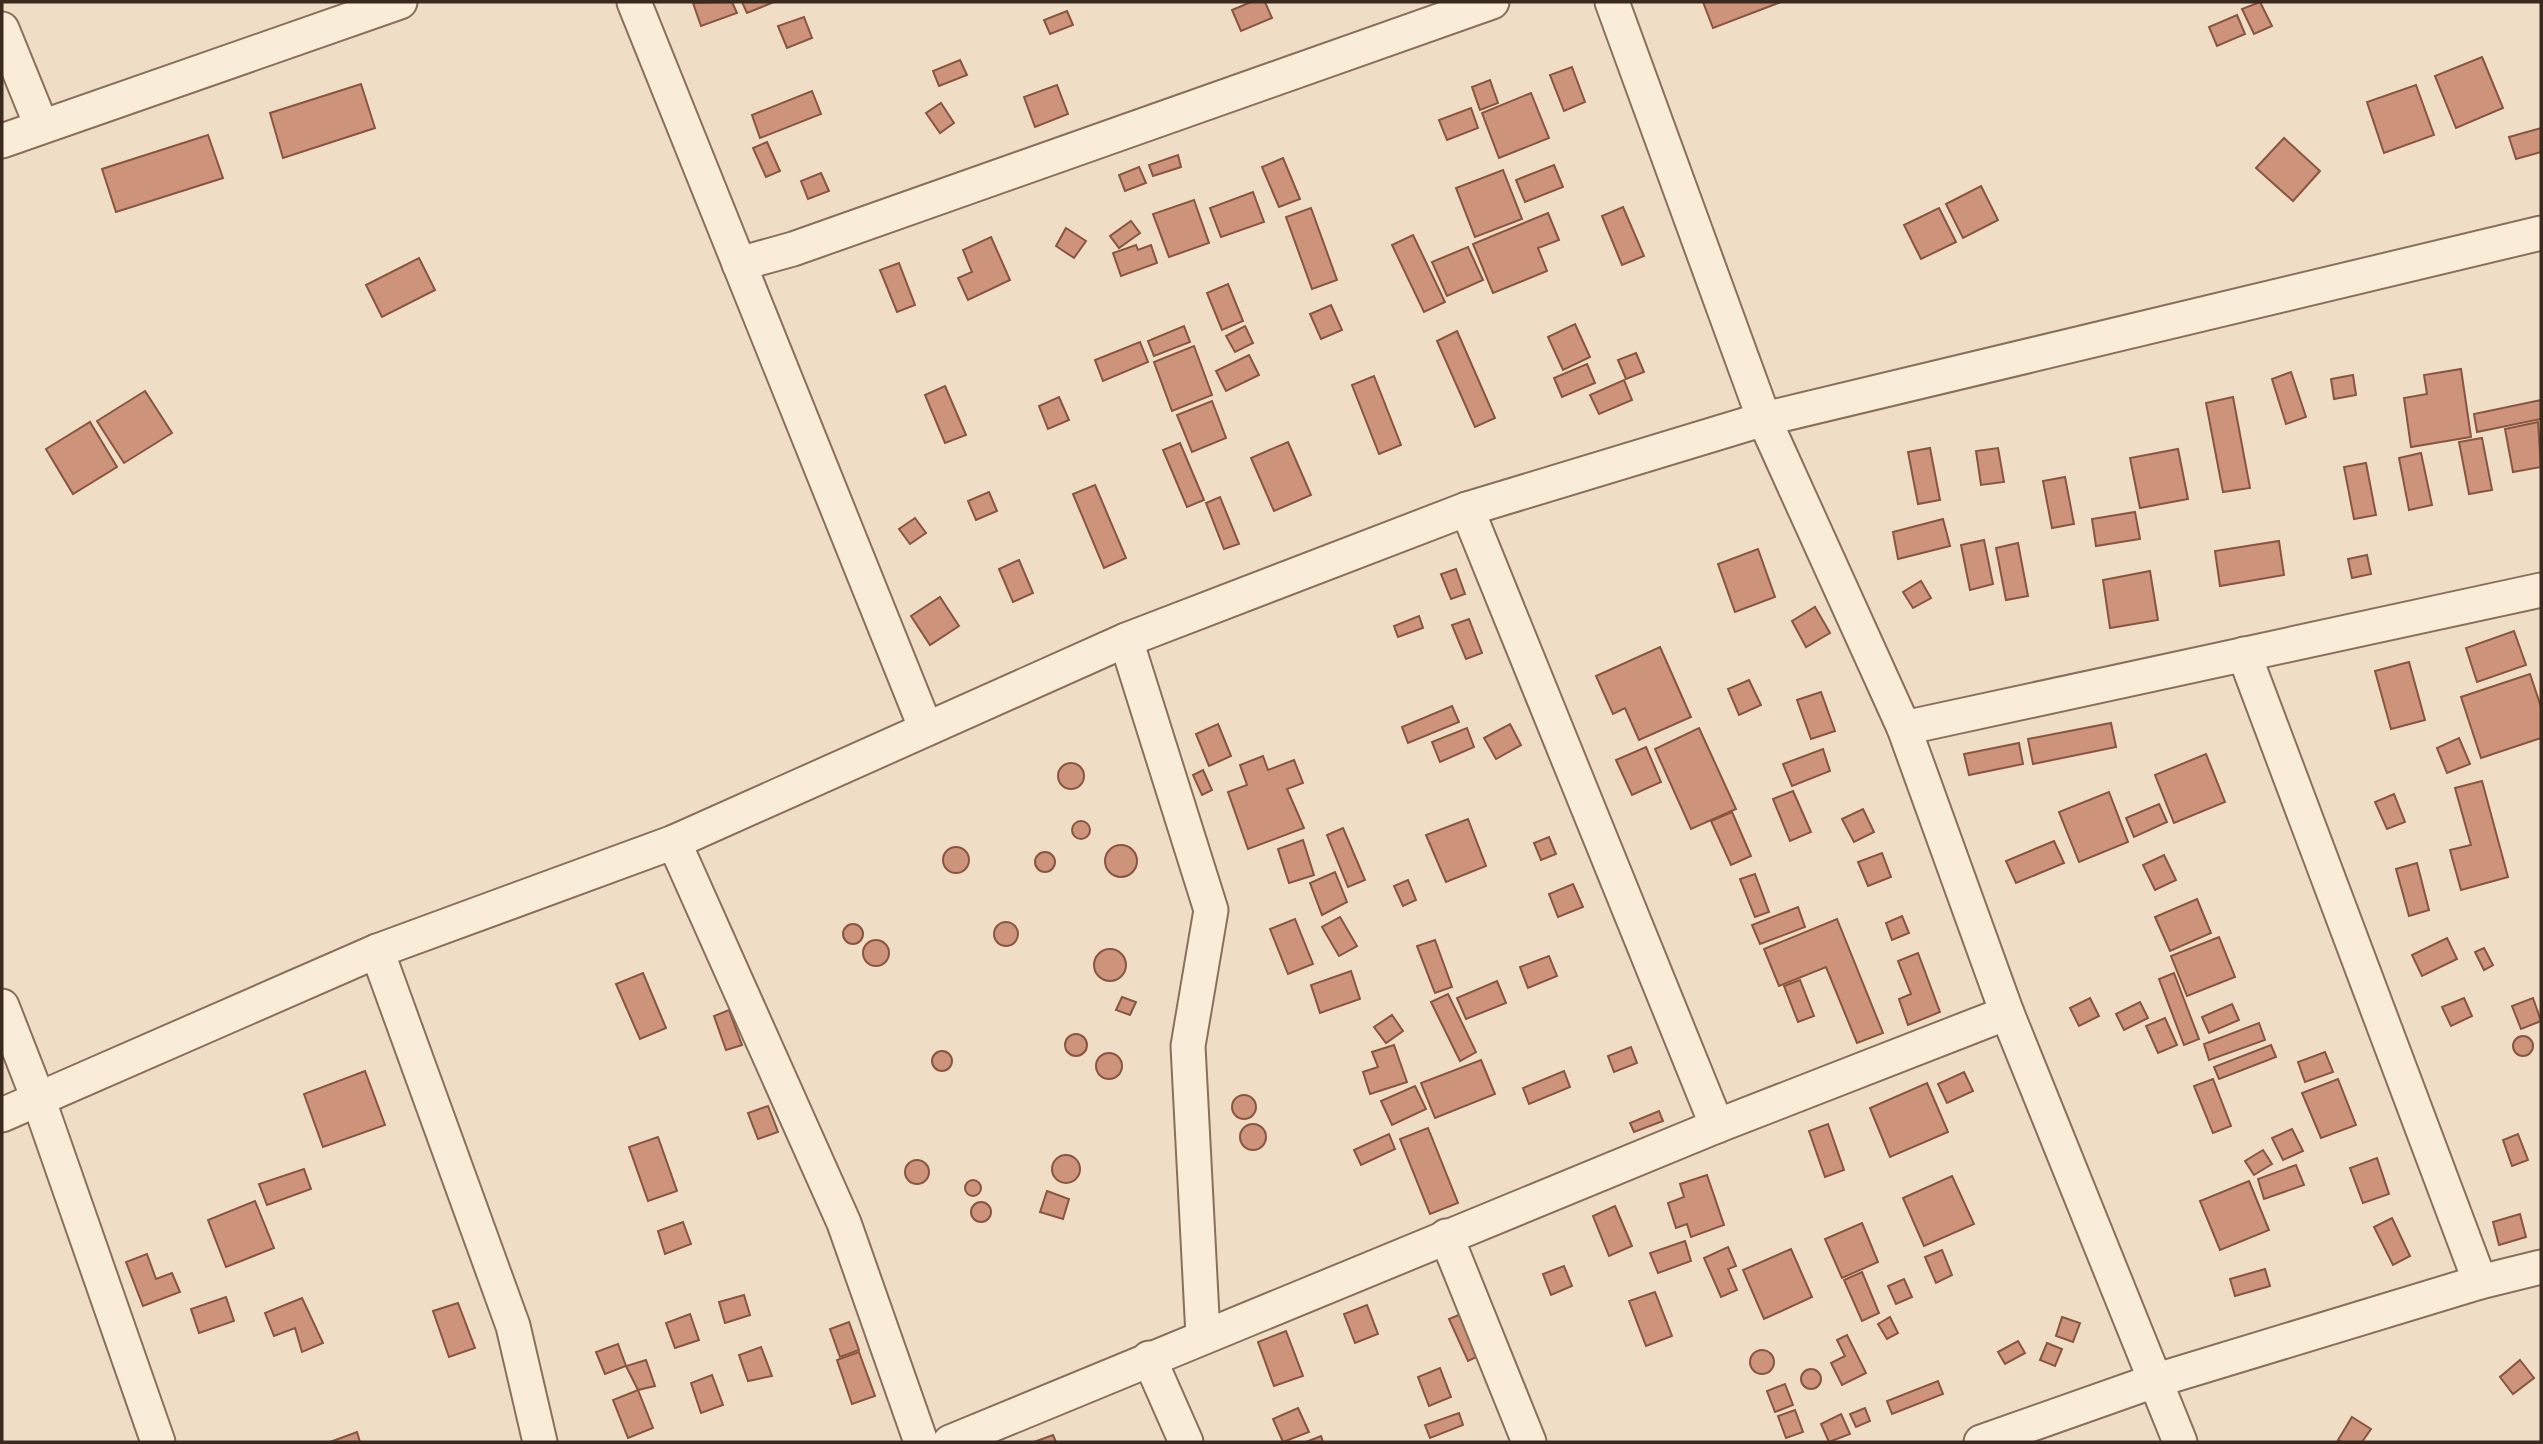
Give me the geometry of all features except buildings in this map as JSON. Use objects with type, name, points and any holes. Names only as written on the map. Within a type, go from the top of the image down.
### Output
[{"type":"street","points":[[634,2],[926,729]]},
{"type":"street","points":[[739,264],[793,249],[1492,2]]},
{"type":"street","points":[[1612,2],[1763,419],[1904,728],[2007,1013],[2180,1442]]},
{"type":"street","points":[[2,141],[386,4]]},
{"type":"street","points":[[2,29],[41,125]]},
{"type":"street","points":[[2,1115],[377,951],[674,842],[1126,640],[1466,509],[1763,419],[2541,233]]},
{"type":"street","points":[[1466,509],[1717,1126]]},
{"type":"street","points":[[1904,728],[2541,590]]},
{"type":"street","points":[[1126,640],[1211,910],[1188,1046],[1203,1336]]},
{"type":"street","points":[[2244,654],[2480,1282]]},
{"type":"street","points":[[674,842],[844,1223],[921,1442]]},
{"type":"street","points":[[377,951],[513,1326],[540,1442]]},
{"type":"street","points":[[2,1006],[39,1101],[158,1442]]},
{"type":"street","points":[[950,1442],[1717,1126],[2007,1013]]},
{"type":"street","points":[[1446,1236],[1529,1442]]},
{"type":"street","points":[[1981,1442],[2154,1381],[2480,1282],[2541,1267]]},
{"type":"street","points":[[1149,1358],[1186,1442]]}]
